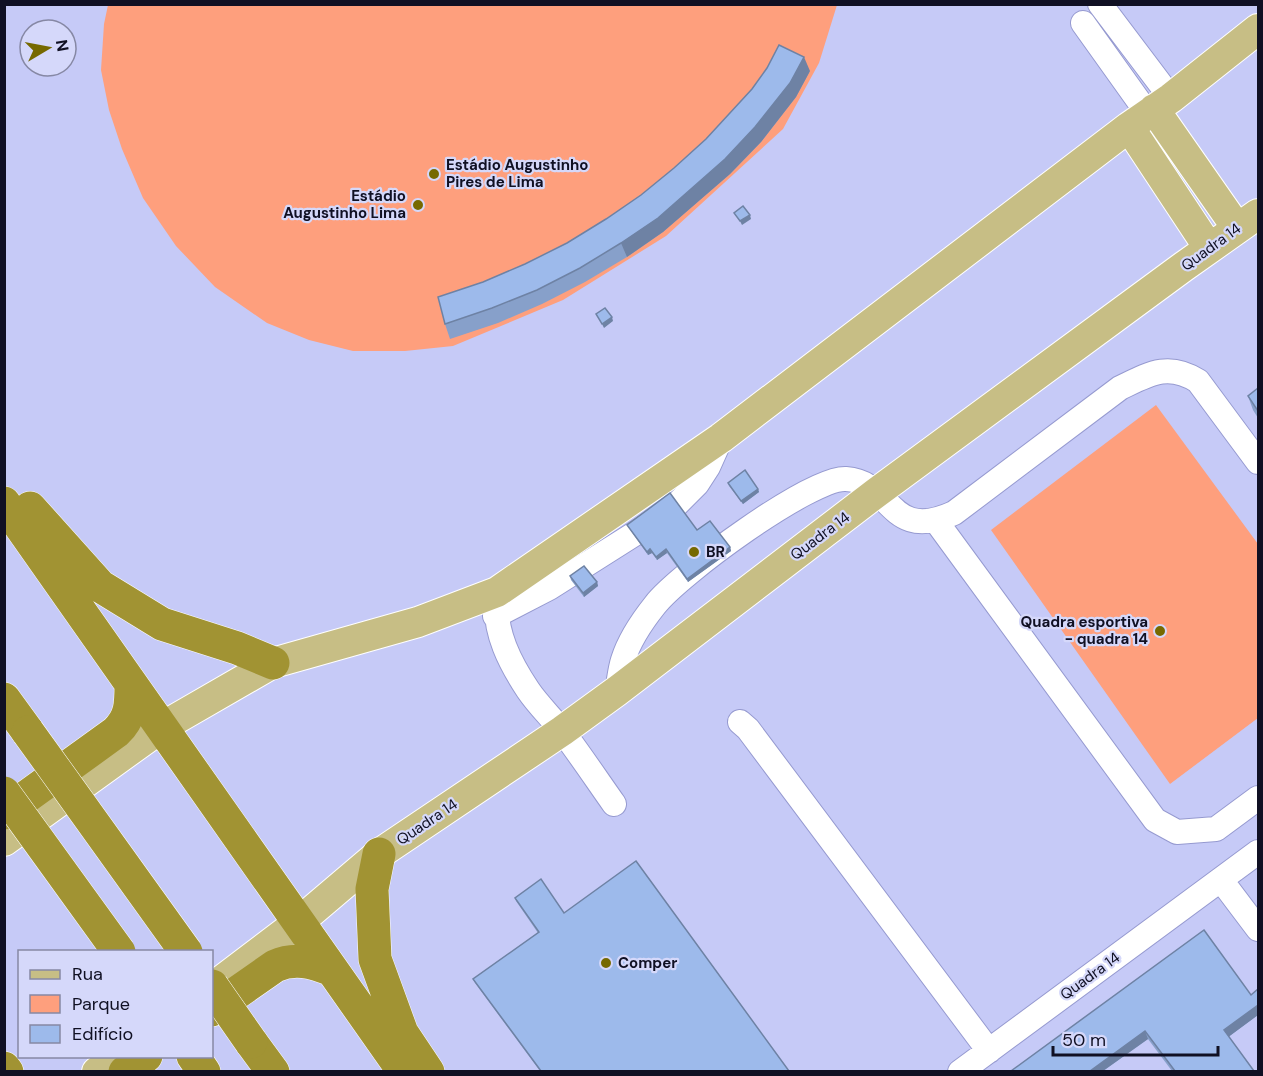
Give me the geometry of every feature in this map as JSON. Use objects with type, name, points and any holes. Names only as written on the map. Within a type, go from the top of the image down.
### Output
[{"type":"highway","points":[[4,480],[100,586],[162,624],[237,648],[273,663]]},
{"type":"highway","points":[[4,503],[404,1071]]},
{"type":"highway","points":[[4,813],[124,724],[130,711],[131,684]]},
{"type":"highway","points":[[4,699],[185,950]]},
{"type":"highway","points":[[4,793],[118,950]]},
{"type":"highway","points":[[379,854],[372,890],[375,959],[402,1033],[428,1071]]},
{"type":"highway","points":[[213,1009],[275,966],[286,961],[315,963],[332,970]]},
{"type":"highway","points":[[213,988],[273,1071]]},
{"type":"highway","points":[[125,1071],[143,1058]]},
{"type":"main road","points":[[4,841],[162,727],[273,663],[418,622],[496,604],[721,438],[1258,29]]},
{"type":"main road","points":[[1150,112],[1248,221]]},
{"type":"main road","points":[[1150,112],[1209,248]]},
{"type":"main road","name":"Quadra 14","points":[[213,986],[299,922],[379,854],[562,731],[617,691],[876,494],[1248,221]]},
{"type":"main road","points":[[97,1071],[114,1058]]},
{"type":"street","points":[[1100,4],[1150,112]]},
{"type":"street","points":[[1083,23],[1150,112]]},
{"type":"street","points":[[617,691],[623,659],[656,603],[702,562],[747,528],[826,483],[843,479],[854,480],[868,487],[899,514],[922,522],[936,521],[954,513],[1120,388],[1150,374],[1170,370],[1186,374],[1198,381],[1258,462]]},
{"type":"street","points":[[936,521],[1155,820],[1177,832],[1216,829],[1258,798]]},
{"type":"street","points":[[496,604],[501,638],[528,691],[562,731],[614,804]]},
{"type":"street","points":[[740,722],[748,729],[989,1051]]},
{"type":"street","name":"Quadra 14","points":[[960,1071],[1258,852]]},
{"type":"street","points":[[1221,880],[1258,929]]},
{"type":"green space","name":"Estádio Augustinho Pires de Lima","points":[[108,5],[837,5],[819,63],[783,129],[666,236],[563,300],[453,346],[405,351],[353,351],[309,340],[267,323],[215,287],[176,246],[143,198],[122,149],[109,110],[101,70],[104,24]]},
{"type":"green space","name":"Quadra esportiva - quadra 14","points":[[1156,405],[1258,544],[1258,718],[1170,784],[991,530]]},
{"type":"building","points":[[779,45],[804,57],[790,83],[755,127],[725,159],[658,218],[580,268],[537,290],[445,324],[438,297],[483,282],[567,243],[641,195],[674,168],[706,139],[752,89],[767,68]]},
{"type":"building","points":[[743,206],[750,215],[740,221],[734,213]]},
{"type":"building","points":[[605,308],[612,317],[602,324],[596,314]]},
{"type":"building","points":[[1258,388],[1258,411],[1248,396]]},
{"type":"building","points":[[745,470],[758,489],[741,501],[728,483]]},
{"type":"building","points":[[670,493],[697,530],[710,521],[730,547],[687,579],[666,549],[656,557],[650,549],[647,552],[627,525]]},
{"type":"building","points":[[584,566],[597,582],[583,593],[570,576]]},
{"type":"building","name":"Comper","points":[[636,861],[789,1071],[541,1071],[473,979],[539,932],[515,898],[541,879],[564,913]]},
{"type":"building","points":[[1204,930],[1251,995],[1258,989],[1258,1005],[1224,1030],[1254,1071],[1175,1071],[1145,1031],[1090,1071],[1011,1071]]},
{"type":"place","name":"Estádio Augustinho Pires de Lima","points":[[434,174]]},
{"type":"place","name":"Estádio Augustinho Lima","points":[[418,205]]},
{"type":"place","name":"BR","points":[[694,552]]},
{"type":"place","name":"Quadra esportiva - quadra 14","points":[[1160,631]]},
{"type":"place","name":"Comper","points":[[606,963]]}]
